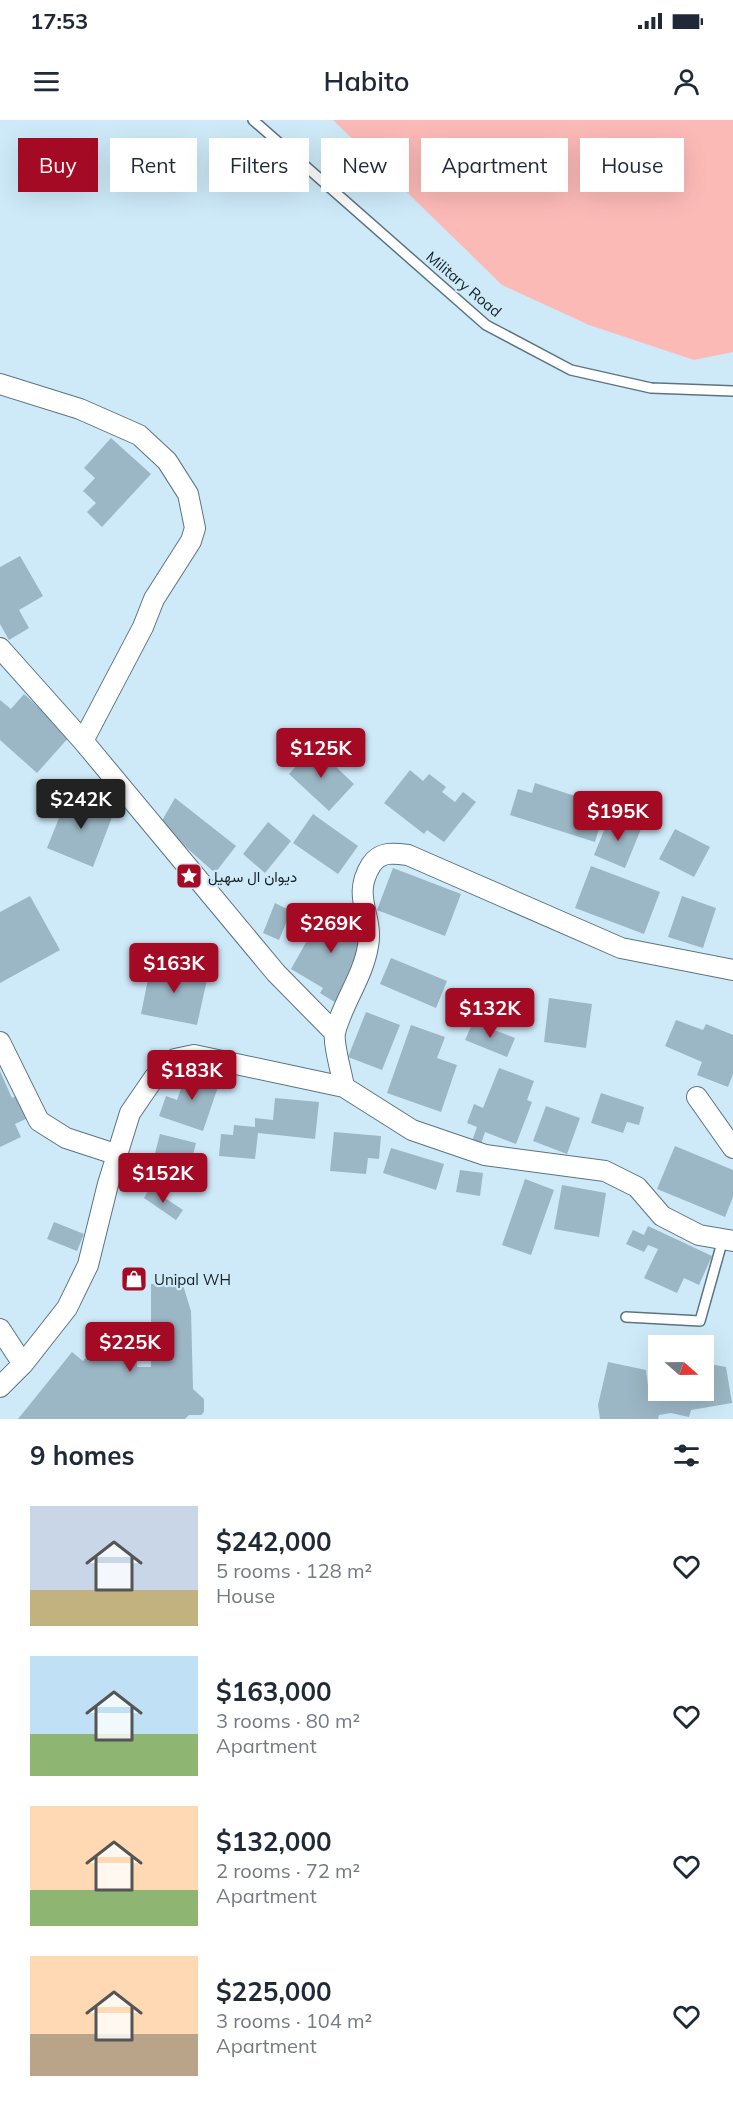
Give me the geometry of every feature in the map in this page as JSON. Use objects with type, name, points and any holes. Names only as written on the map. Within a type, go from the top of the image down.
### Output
[{"type":"street","points":[[0,384],[80,409],[139,435],[167,461],[188,494],[195,528],[191,541],[154,599],[143,627],[83,741]]},
{"type":"street","points":[[0,648],[83,741],[276,973],[335,1033]]},
{"type":"street","points":[[344,1087],[335,1033],[369,944],[369,928],[362,893],[363,882],[374,861],[383,854],[393,852],[408,855],[446,870],[621,948],[733,970]]},
{"type":"street","points":[[0,1042],[39,1121],[66,1138],[118,1155]]},
{"type":"street","points":[[0,1387],[22,1364],[67,1308],[88,1265],[130,1113],[154,1078],[174,1059],[194,1055],[344,1087],[412,1130],[485,1155],[605,1171],[637,1187],[662,1216],[699,1235],[728,1240]]},
{"type":"street","points":[[697,1097],[733,1148]]},
{"type":"street","points":[[0,1329],[22,1364]]},
{"type":"lane","name":"Military Road","points":[[253,120],[486,325],[571,370],[651,388],[733,391]]},
{"type":"lane","points":[[627,1317],[700,1321],[728,1240]]},
{"type":"shaded area","points":[[333,120],[733,120],[733,352],[694,360],[589,325],[502,285],[407,192],[409,192],[409,138],[351,138]]},
{"type":"building","points":[[111,438],[151,474],[102,527],[87,512],[96,503],[83,491],[95,478],[84,468]]},
{"type":"building","points":[[20,556],[43,596],[19,610],[29,628],[9,640],[0,624],[0,567]]},
{"type":"building","points":[[24,694],[70,736],[37,773],[0,740],[0,700],[11,709]]},
{"type":"building","points":[[314,746],[354,784],[329,811],[289,774]]},
{"type":"building","points":[[410,770],[423,781],[429,774],[446,787],[442,792],[455,802],[463,792],[476,802],[444,842],[427,830],[424,834],[384,803]]},
{"type":"building","points":[[535,783],[606,806],[595,842],[510,815],[518,789],[532,793]]},
{"type":"building","points":[[69,793],[114,812],[93,867],[47,848]]},
{"type":"building","points":[[175,798],[236,846],[215,873],[160,824]]},
{"type":"building","points":[[313,814],[358,846],[338,874],[293,843]]},
{"type":"building","points":[[610,816],[641,829],[625,868],[594,855]]},
{"type":"building","points":[[268,822],[291,841],[265,873],[243,854]]},
{"type":"building","points":[[675,829],[710,847],[694,877],[659,859]]},
{"type":"building","points":[[591,866],[660,892],[644,934],[575,908]]},
{"type":"building","points":[[393,868],[461,894],[445,936],[377,910]]},
{"type":"building","points":[[30,896],[60,950],[0,983],[0,912]]},
{"type":"building","points":[[682,896],[716,908],[703,948],[668,937]]},
{"type":"building","points":[[275,903],[291,911],[279,940],[263,933]]},
{"type":"building","points":[[326,907],[362,928],[363,953],[336,1003],[320,993],[323,988],[291,969]]},
{"type":"building","points":[[391,958],[447,981],[436,1008],[380,984]]},
{"type":"building","points":[[151,964],[208,975],[197,1025],[141,1014]]},
{"type":"building","points":[[549,998],[592,1004],[586,1048],[544,1042]]},
{"type":"building","points":[[366,1012],[400,1025],[382,1070],[348,1057]]},
{"type":"building","points":[[676,1020],[703,1030],[706,1024],[733,1035],[733,1074],[728,1087],[697,1075],[702,1062],[665,1046]]},
{"type":"building","points":[[473,1022],[515,1038],[507,1057],[465,1040]]},
{"type":"building","points":[[411,1025],[445,1037],[437,1058],[457,1065],[441,1112],[387,1093]]},
{"type":"building","points":[[499,1068],[534,1081],[527,1100],[532,1102],[516,1144],[485,1132],[480,1147],[471,1144],[477,1127],[467,1123],[474,1104],[483,1108]]},
{"type":"building","points":[[188,1069],[220,1081],[203,1131],[159,1116],[166,1096],[177,1100]]},
{"type":"building","points":[[0,1071],[12,1098],[18,1095],[28,1118],[15,1124],[21,1137],[0,1147]]},
{"type":"building","points":[[601,1093],[644,1107],[639,1125],[627,1122],[623,1133],[591,1123]]},
{"type":"building","points":[[275,1098],[319,1102],[315,1139],[258,1133],[255,1159],[219,1156],[221,1134],[233,1135],[234,1125],[255,1127],[255,1118],[273,1120]]},
{"type":"building","points":[[546,1106],[580,1118],[567,1154],[533,1141]]},
{"type":"building","points":[[334,1132],[381,1136],[379,1159],[368,1158],[366,1174],[330,1171]]},
{"type":"building","points":[[160,1134],[196,1143],[188,1175],[152,1165]]},
{"type":"building","points":[[675,1146],[733,1170],[733,1197],[725,1217],[657,1189]]},
{"type":"building","points":[[391,1148],[444,1164],[436,1190],[383,1173]]},
{"type":"building","points":[[460,1170],[483,1173],[480,1196],[456,1192]]},
{"type":"building","points":[[525,1179],[554,1190],[531,1255],[502,1245]]},
{"type":"building","points":[[562,1185],[606,1193],[599,1237],[554,1229]]},
{"type":"building","points":[[150,1188],[183,1210],[176,1220],[144,1198]]},
{"type":"building","points":[[54,1222],[84,1234],[77,1251],[47,1239]]},
{"type":"building","points":[[648,1226],[712,1256],[699,1285],[684,1278],[677,1293],[644,1278],[658,1249],[648,1245],[644,1252],[626,1244],[633,1230],[644,1235]]},
{"type":"building","points":[[151,1284],[183,1285],[191,1311],[193,1389],[204,1399],[204,1412],[201,1415],[189,1415],[185,1419],[18,1419],[72,1352],[83,1361],[104,1335],[120,1348],[137,1348],[137,1367],[151,1367]]},
{"type":"building","points":[[608,1362],[646,1370],[648,1401],[714,1401],[714,1365],[726,1367],[732,1403],[691,1410],[689,1417],[671,1413],[659,1415],[658,1419],[600,1419],[598,1405]]},
{"type":"place","name":"ديوان ال سهيل","points":[[189,876]]},
{"type":"place","name":"Unipal WH","points":[[134,1279]]}]
